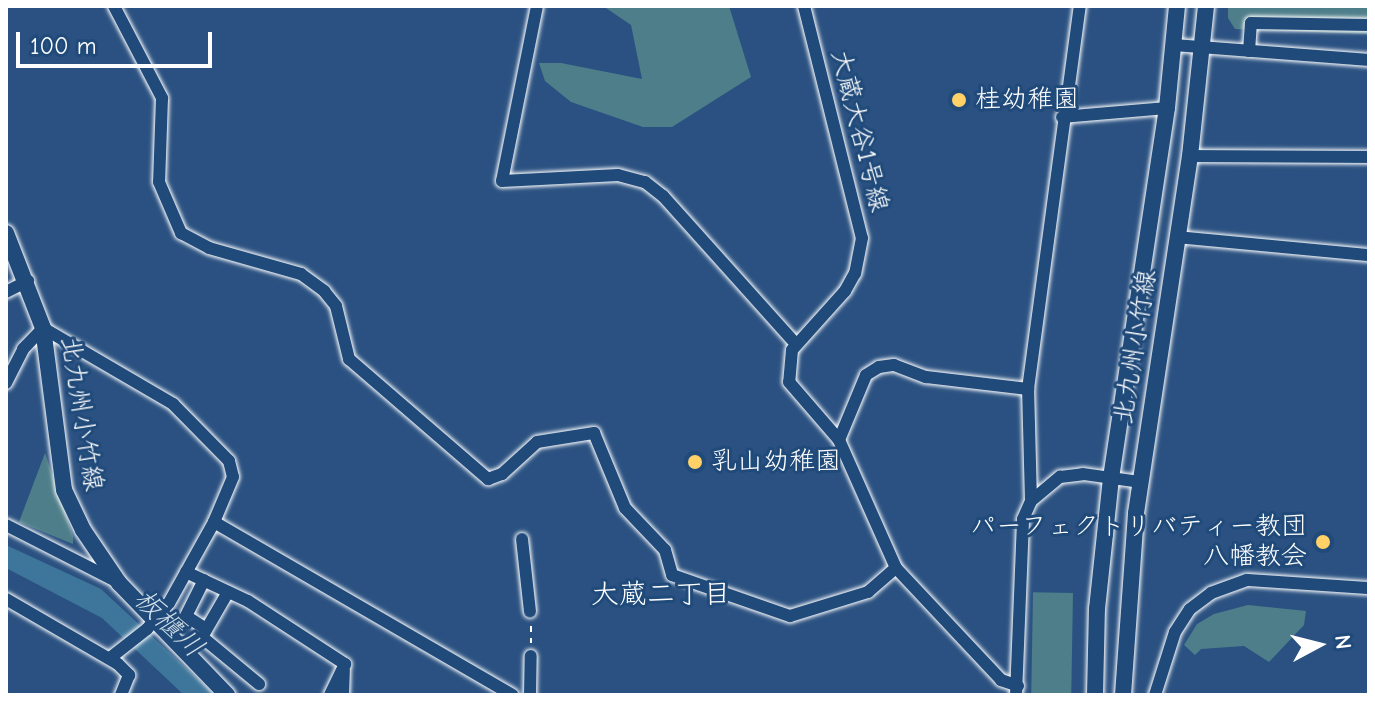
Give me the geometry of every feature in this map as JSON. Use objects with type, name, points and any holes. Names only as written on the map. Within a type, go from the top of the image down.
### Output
[{"type":"main road","name":"北九州小竹線","points":[[1095,695],[1097,609],[1111,478],[1167,108],[1177,6]]},
{"type":"main road","name":"北九州小竹線","points":[[1123,695],[1140,482],[1190,156],[1206,6]]},
{"type":"main road","name":"北九州小竹線","points":[[6,233],[28,281],[43,328],[64,490],[83,530],[152,624],[227,695]]},
{"type":"street","points":[[114,6],[162,98],[159,182],[181,233],[209,248],[301,274],[324,291],[336,306],[349,359],[488,479],[502,474],[537,442],[594,433],[625,508],[665,550],[672,575],[790,616],[868,592],[896,568]]},
{"type":"street","points":[[537,6],[502,181],[618,175],[645,182],[663,196],[796,344],[787,362],[789,382],[839,440],[896,568],[1001,680],[1017,691]]},
{"type":"street","name":"大蔵大谷1号線","points":[[796,344],[845,291],[855,273],[862,238],[804,6]]},
{"type":"street","points":[[1017,691],[1023,519],[1031,501],[1028,389],[1062,117],[1080,6]]},
{"type":"street","points":[[1249,51],[1251,23],[1369,25]]},
{"type":"street","points":[[1174,45],[1369,60]]},
{"type":"street","points":[[1062,117],[1167,108]]},
{"type":"street","points":[[1190,156],[1369,157]]},
{"type":"street","points":[[1177,237],[1369,255]]},
{"type":"street","points":[[6,292],[28,281]]},
{"type":"street","points":[[6,383],[23,349],[43,328],[173,404],[229,461],[233,477],[214,522],[186,572],[152,624],[110,658]]},
{"type":"street","points":[[839,440],[866,375],[879,367],[1028,389]]},
{"type":"street","points":[[1031,501],[1060,477],[1140,482]]},
{"type":"street","points":[[214,522],[494,690],[512,695]]},
{"type":"street","points":[[6,525],[119,583]]},
{"type":"street","points":[[522,539],[530,612]]},
{"type":"street","points":[[186,572],[228,592],[345,664]]},
{"type":"street","points":[[204,580],[186,616],[206,629]]},
{"type":"street","points":[[1155,695],[1175,632],[1190,609],[1211,593],[1247,580],[1369,588]]},
{"type":"street","points":[[228,592],[202,637],[259,684]]},
{"type":"street","points":[[6,599],[110,658],[129,675],[121,695]]},
{"type":"street","points":[[530,695],[531,656]]},
{"type":"street","points":[[330,695],[345,664]]},
{"type":"street","points":[[343,695],[345,664]]},
{"type":"path","points":[[530,612],[531,656]]},
{"type":"green space","points":[[603,6],[729,6],[751,77],[672,127],[643,127],[571,102],[545,81],[539,63],[561,63],[642,79],[631,25]]},
{"type":"green space","points":[[1228,6],[1369,6],[1369,34],[1235,29],[1228,18]]},
{"type":"green space","points":[[45,453],[73,536],[73,544],[19,522]]},
{"type":"green space","points":[[1033,592],[1073,593],[1071,695],[1031,694]]},
{"type":"green space","points":[[1248,605],[1306,611],[1304,625],[1269,662],[1244,646],[1201,649],[1195,655],[1184,645],[1197,624],[1214,614]]},
{"type":"water","points":[[6,545],[101,589],[215,695],[184,695],[102,618],[6,568]]},
{"type":"place","name":"桂幼稚園","points":[[959,100]]},
{"type":"place","name":"乳山幼稚園","points":[[695,462]]},
{"type":"place","name":"パーフェクトリバティー教団 八幡教会","points":[[1323,542]]},
{"type":"district","name":"大蔵二丁目","points":[[661,594]]},
{"type":"water label","name":"板櫃川","points":[[169,623]]}]
